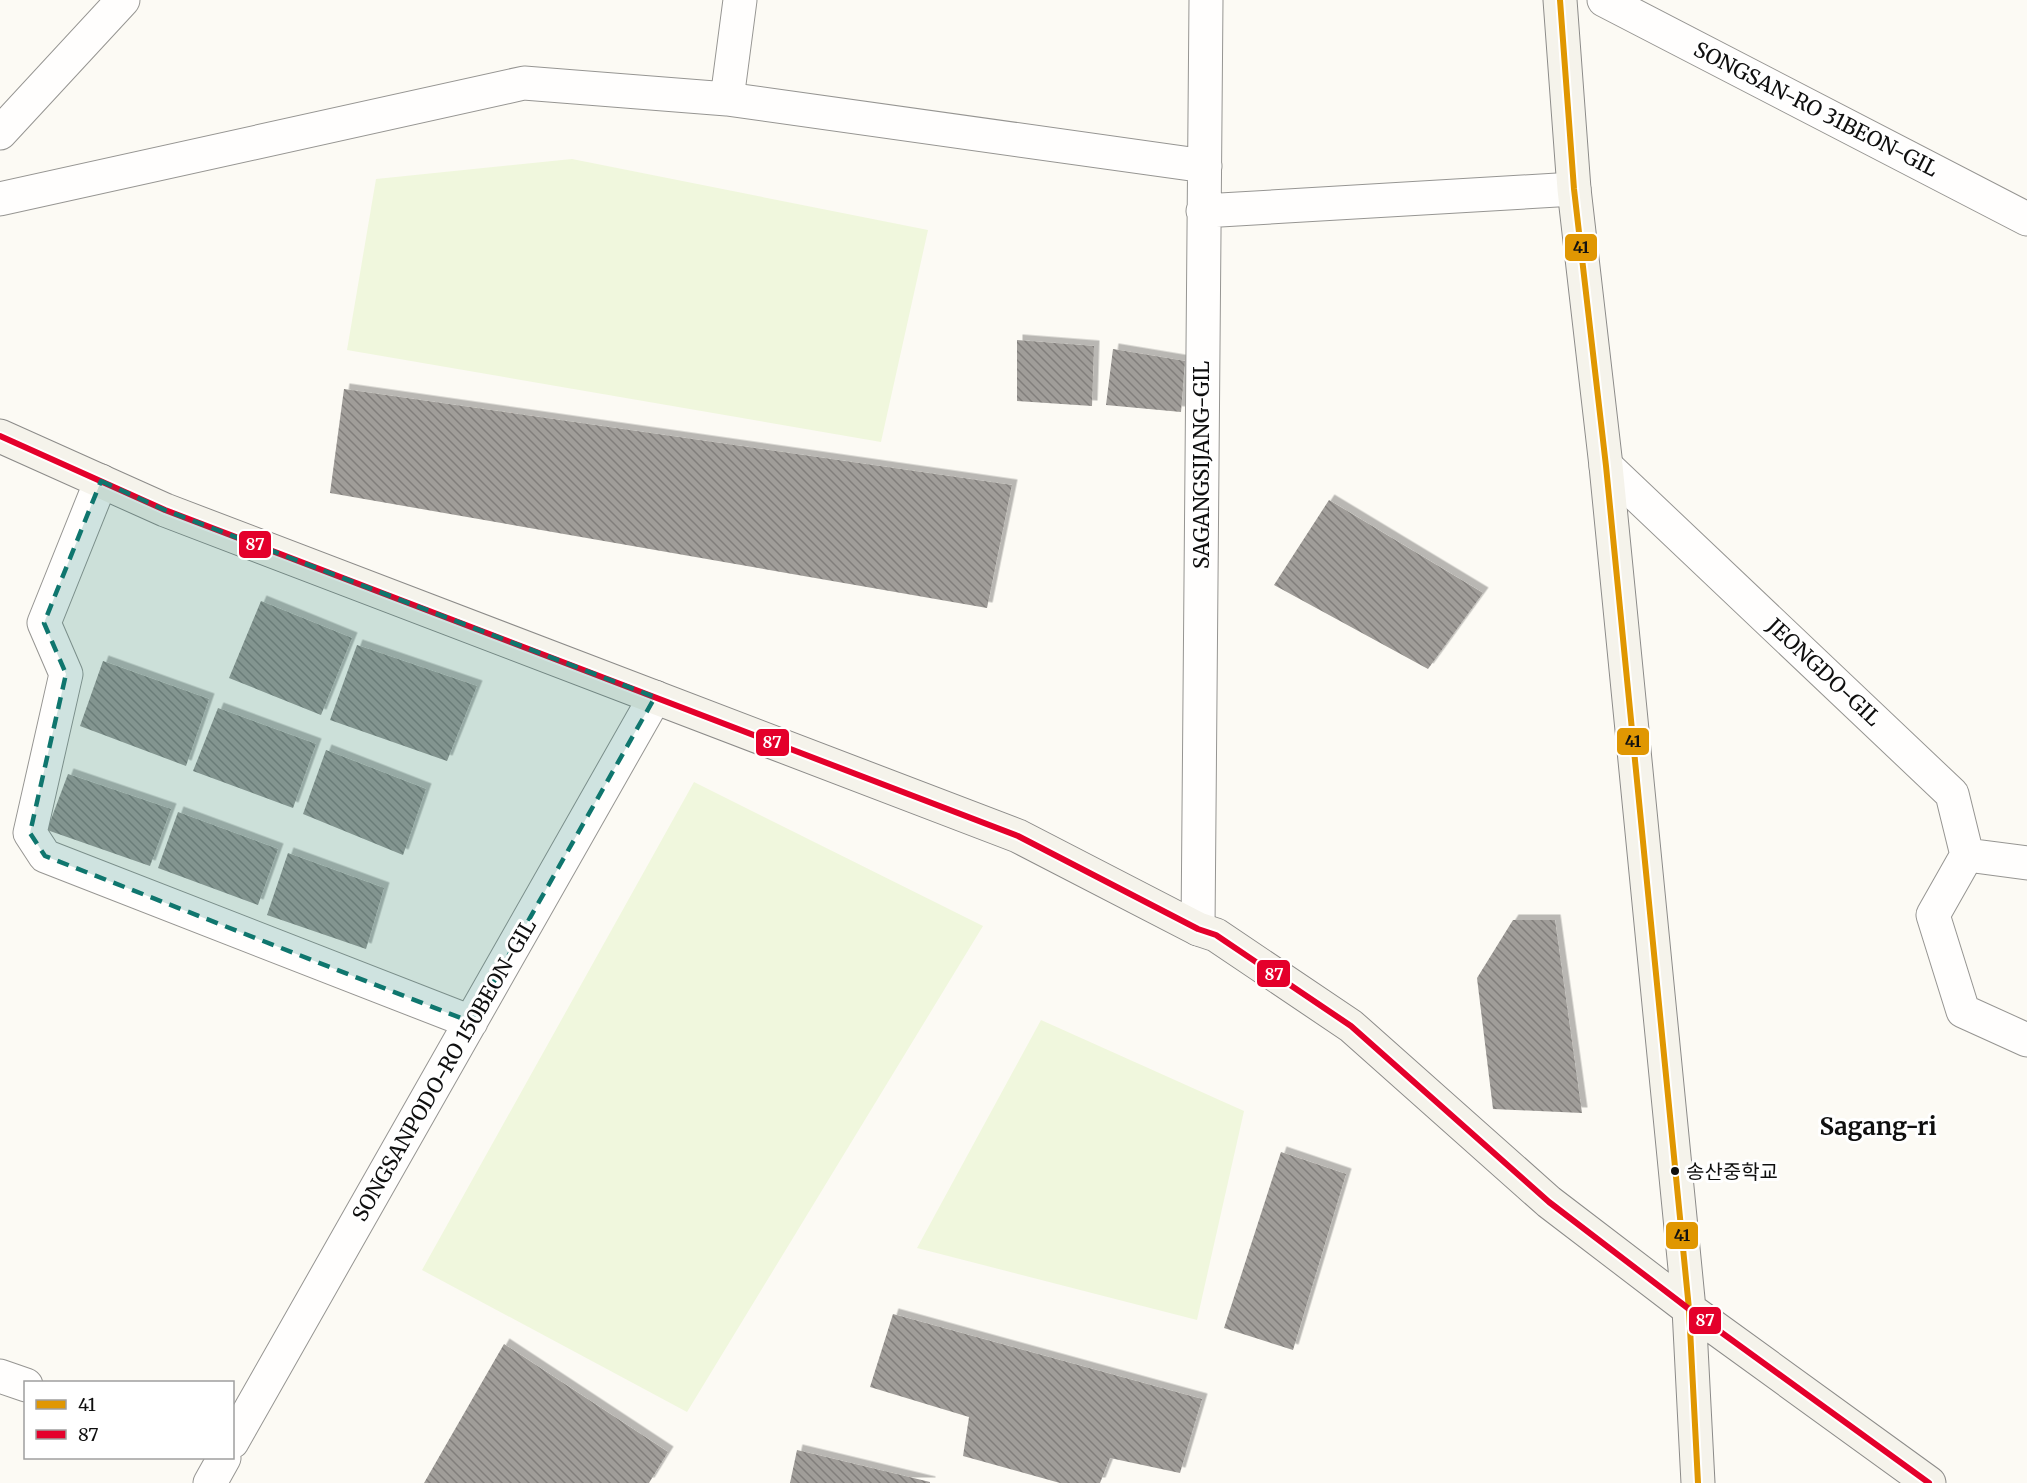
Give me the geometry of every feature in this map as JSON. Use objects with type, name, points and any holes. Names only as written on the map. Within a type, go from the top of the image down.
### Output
[{"type":"main road","points":[[1560,0],[1574,189],[1606,466],[1689,1309],[1698,1483]]},
{"type":"main road","points":[[0,436],[165,510],[1018,836],[1198,929],[1216,935],[1351,1026],[1549,1202],[1689,1309],[1929,1483]]},
{"type":"street","points":[[0,133],[123,0]]},
{"type":"street","points":[[727,99],[740,0]]},
{"type":"street","name":"SAGANGSIJANG-GIL","points":[[1198,929],[1206,0]]},
{"type":"street","name":"SONGSAN-RO 31BEON-GIL","points":[[1604,0],[2027,219]]},
{"type":"street","points":[[0,199],[524,83],[727,99],[1204,166]]},
{"type":"street","points":[[1203,211],[1574,189]]},
{"type":"street","name":"JEONGDO-GIL","points":[[1606,466],[1952,794],[1967,855]]},
{"type":"street","points":[[101,481],[44,623],[66,674],[30,833],[45,856],[471,1022]]},
{"type":"street","name":"SONGSANPODO-RO 150BEON-GIL","points":[[234,1439],[655,697]]},
{"type":"street","points":[[2027,863],[1967,855],[1933,915],[1963,1011],[2027,1040]]},
{"type":"street","points":[[0,1376],[24,1384]]},
{"type":"highlighted area","points":[[101,481],[165,510],[655,697],[471,1022],[45,856],[30,833],[66,674],[44,623]]},
{"type":"green space","points":[[572,159],[928,230],[881,442],[347,350],[376,179]]},
{"type":"green space","points":[[694,782],[983,926],[687,1412],[422,1270]]},
{"type":"green space","points":[[1041,1020],[1244,1111],[1197,1320],[917,1248]]},
{"type":"building","points":[[1017,340],[1094,346],[1092,406],[1017,401]]},
{"type":"building","points":[[1113,349],[1185,361],[1181,412],[1106,405]]},
{"type":"building","points":[[344,389],[1012,485],[987,608],[330,493]]},
{"type":"building","points":[[1329,500],[1483,593],[1428,669],[1274,585]]},
{"type":"building","points":[[261,601],[352,638],[321,715],[229,678]]},
{"type":"building","points":[[357,645],[477,686],[447,761],[330,720]]},
{"type":"building","points":[[103,661],[209,699],[186,766],[80,726]]},
{"type":"building","points":[[218,708],[316,744],[293,808],[193,771]]},
{"type":"building","points":[[326,750],[426,789],[403,855],[303,814]]},
{"type":"building","points":[[68,774],[171,809],[150,866],[47,830]]},
{"type":"building","points":[[178,812],[278,849],[258,905],[158,868]]},
{"type":"building","points":[[288,853],[384,888],[366,949],[267,915]]},
{"type":"building","points":[[1513,920],[1555,920],[1582,1113],[1493,1109],[1477,978]]},
{"type":"building","points":[[1281,1152],[1346,1174],[1293,1350],[1224,1328]]},
{"type":"building","points":[[893,1314],[1202,1399],[1180,1473],[1110,1458],[1100,1483],[1060,1483],[963,1456],[969,1417],[870,1387]]},
{"type":"building","points":[[504,1344],[668,1452],[649,1483],[424,1483]]},
{"type":"building","points":[[797,1450],[930,1482],[930,1483],[790,1483]]},
{"type":"transit line","name":"41","points":[[1560,0],[1574,189],[1606,466],[1689,1309],[1698,1483]]},
{"type":"transit line","name":"87","points":[[0,436],[165,510],[1018,836],[1198,929],[1216,935],[1351,1026],[1549,1202],[1689,1309],[1929,1483]]},
{"type":"place","name":"송산중학교","points":[[1675,1171]]},
{"type":"district","name":"Sagang-ri","points":[[1878,1126]]}]
